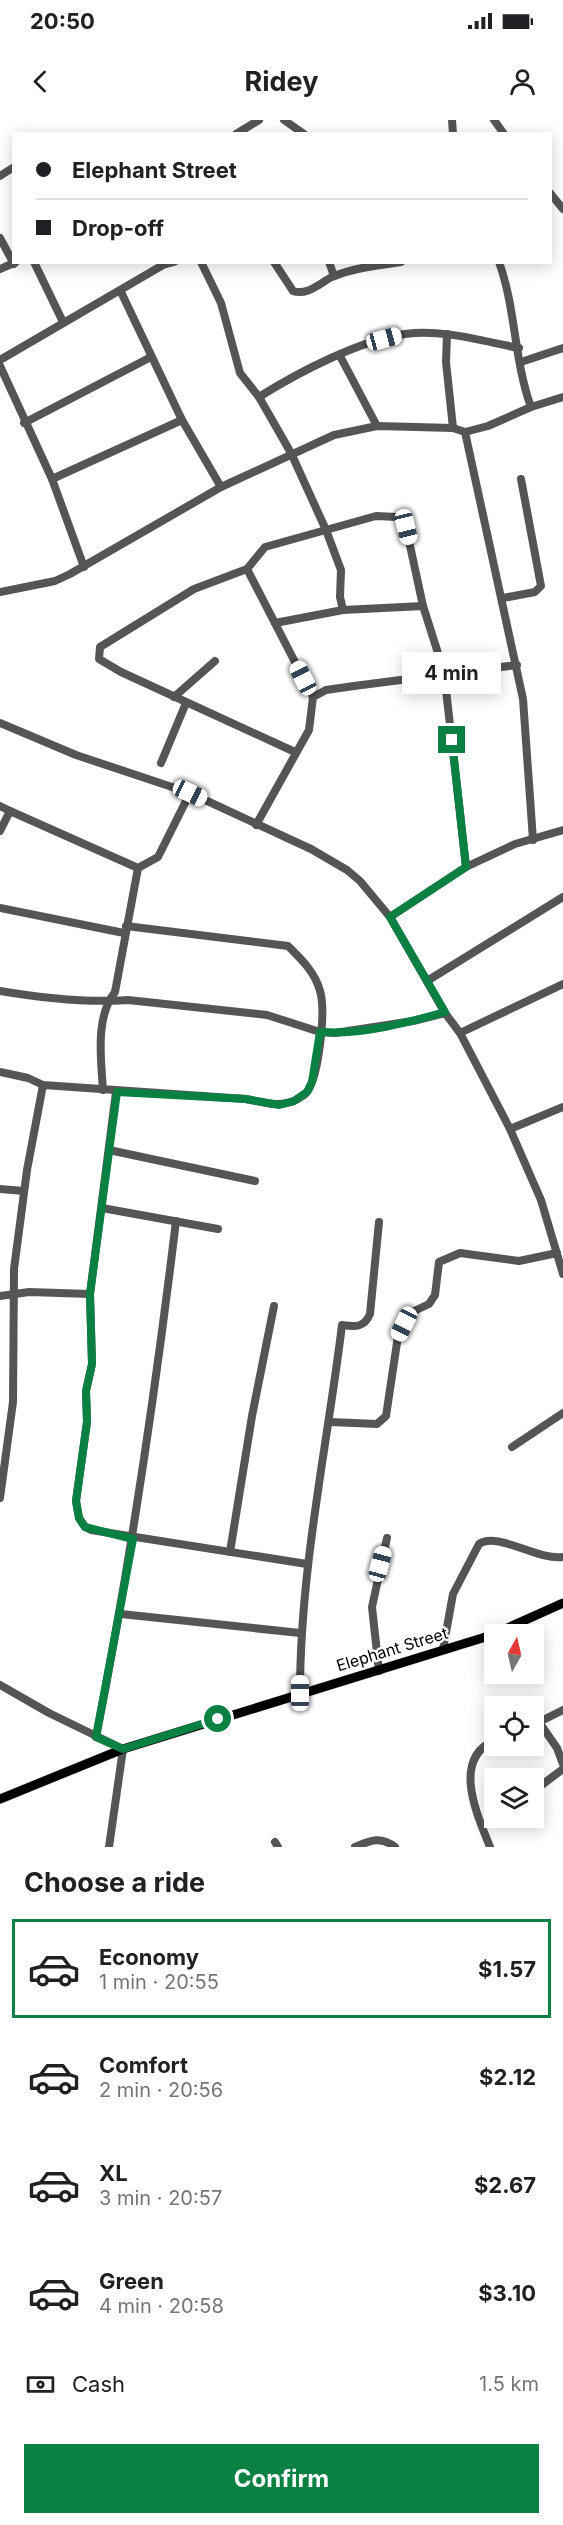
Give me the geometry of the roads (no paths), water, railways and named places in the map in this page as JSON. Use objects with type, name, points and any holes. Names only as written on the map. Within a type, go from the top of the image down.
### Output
[{"type":"main road","name":"Elephant Street","points":[[0,1799],[123,1749],[506,1630],[563,1604]]},
{"type":"street","points":[[241,132],[259,120]]},
{"type":"street","points":[[284,120],[301,132]]},
{"type":"street","points":[[552,194],[563,208]]},
{"type":"street","points":[[0,238],[12,258]]},
{"type":"street","points":[[35,264],[63,322]]},
{"type":"street","points":[[0,360],[167,264]]},
{"type":"street","points":[[202,264],[222,303],[236,364],[291,453],[326,530],[341,570],[340,597],[343,610]]},
{"type":"street","points":[[275,264],[293,291],[298,292],[308,290],[334,276],[391,264]]},
{"type":"street","points":[[330,264],[334,276]]},
{"type":"street","points":[[500,264],[509,296],[519,348],[522,383],[531,407]]},
{"type":"street","points":[[121,292],[182,420],[221,487]]},
{"type":"street","points":[[258,397],[291,377],[362,345],[405,334],[447,334],[519,348]]},
{"type":"street","points":[[447,334],[446,362],[453,428]]},
{"type":"street","points":[[521,362],[563,348]]},
{"type":"street","points":[[340,356],[378,426]]},
{"type":"street","points":[[24,423],[151,357]]},
{"type":"street","points":[[0,366],[24,423],[52,479],[84,567]]},
{"type":"street","points":[[0,589],[55,581],[84,567],[221,487],[334,435],[378,426],[453,428],[465,432],[488,426],[531,407],[563,397]]},
{"type":"street","points":[[52,479],[182,420]]},
{"type":"street","points":[[465,432],[517,665],[530,764],[533,840]]},
{"type":"street","points":[[502,598],[535,592],[541,586],[521,479]]},
{"type":"street","points":[[295,752],[186,703],[99,659],[100,647],[194,589],[247,569],[265,547],[376,516],[397,517],[406,527],[423,606],[444,672],[466,867]]},
{"type":"street","points":[[247,569],[313,697],[309,730],[256,825]]},
{"type":"street","points":[[274,622],[343,610],[423,606]]},
{"type":"street","points":[[174,697],[215,661]]},
{"type":"street","points":[[313,697],[326,690],[444,672],[517,665]]},
{"type":"street","points":[[161,763],[186,703]]},
{"type":"street","points":[[0,723],[76,755],[190,793],[311,849],[347,870],[390,917],[445,1012],[460,1033],[510,1129],[540,1200],[563,1274]]},
{"type":"street","points":[[0,806],[138,868],[148,865],[162,852],[190,793]]},
{"type":"street","points":[[0,831],[10,812]]},
{"type":"street","points":[[390,917],[466,867],[515,844],[563,831]]},
{"type":"street","points":[[103,1090],[101,1047],[107,1002],[115,992],[138,868]]},
{"type":"street","points":[[427,981],[563,897]]},
{"type":"street","points":[[0,908],[125,929],[288,946],[315,976],[321,992],[320,1032],[312,1082],[307,1092],[294,1101],[279,1105],[246,1099],[117,1092],[43,1085],[28,1078],[0,1072]]},
{"type":"street","points":[[460,1033],[563,984]]},
{"type":"street","points":[[0,991],[107,1002],[128,1000],[267,1015],[320,1032],[334,1033],[445,1012]]},
{"type":"street","points":[[0,1498],[13,1402],[14,1269],[24,1191],[43,1085]]},
{"type":"street","points":[[117,1092],[90,1294],[92,1364],[86,1391],[87,1422],[76,1509],[85,1527],[133,1539],[307,1564]]},
{"type":"street","points":[[510,1129],[563,1107]]},
{"type":"street","points":[[109,1150],[255,1181]]},
{"type":"street","points":[[0,1189],[24,1191]]},
{"type":"street","points":[[102,1208],[218,1229]]},
{"type":"street","points":[[96,1737],[121,1614],[133,1539],[176,1221]]},
{"type":"street","points":[[300,1693],[300,1633],[307,1564],[330,1422],[342,1325],[358,1327],[367,1321],[370,1314],[379,1222]]},
{"type":"street","points":[[330,1422],[377,1424],[386,1416],[398,1336],[410,1313],[429,1304],[435,1295],[439,1262],[460,1252],[519,1261],[559,1256]]},
{"type":"street","points":[[0,1296],[90,1294]]},
{"type":"street","points":[[230,1552],[254,1404],[274,1306]]},
{"type":"street","points":[[512,1447],[563,1413]]},
{"type":"street","points":[[379,1671],[372,1626],[372,1607],[387,1538]]},
{"type":"street","points":[[443,1650],[453,1594],[479,1544],[492,1539],[543,1557],[563,1557]]},
{"type":"street","points":[[121,1614],[300,1633]]},
{"type":"street","points":[[0,1685],[96,1737],[123,1749],[109,1847]]},
{"type":"street","points":[[544,1719],[563,1710]]},
{"type":"street","points":[[544,1733],[557,1748],[563,1764]]},
{"type":"street","points":[[484,1747],[471,1761],[473,1801],[490,1847]]},
{"type":"street","points":[[544,1783],[563,1769]]},
{"type":"street","points":[[355,1847],[377,1839],[387,1840],[395,1847]]}]
